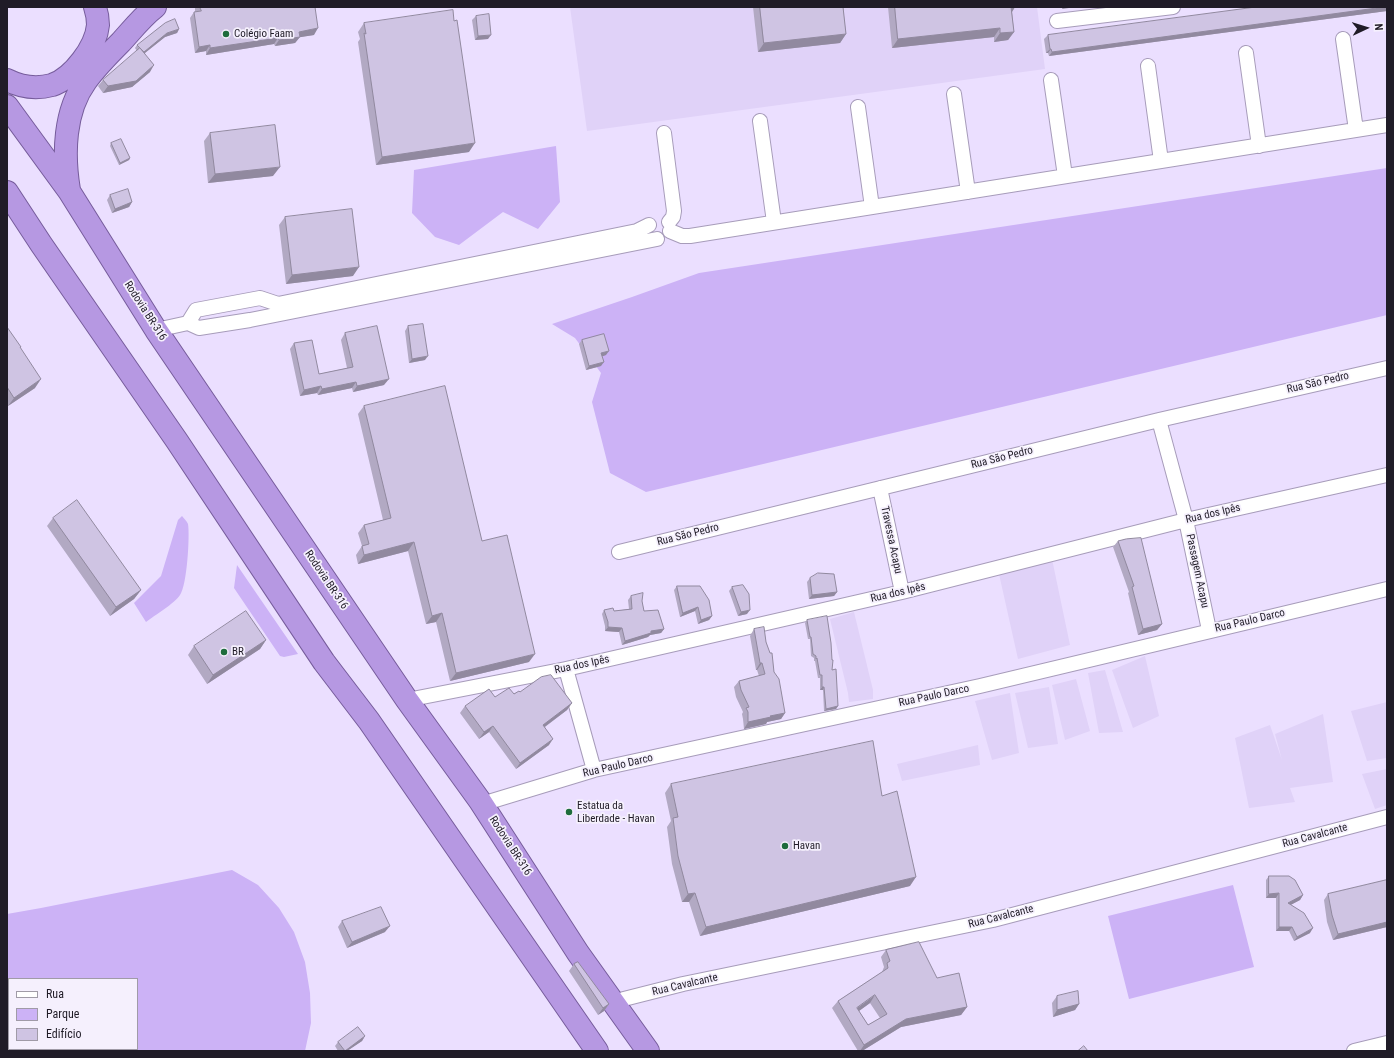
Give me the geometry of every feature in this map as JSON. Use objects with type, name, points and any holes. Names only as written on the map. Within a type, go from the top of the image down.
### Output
[{"type":"highway","points":[[7,80],[16,85],[28,87],[53,84],[69,75],[82,61],[95,37],[98,25],[95,7]]},
{"type":"highway","points":[[69,191],[66,171],[66,153],[68,126],[73,106],[86,82],[115,48],[155,7]]},
{"type":"highway","name":"Rodovia BR-316","points":[[7,106],[69,191],[156,330],[407,700],[482,804],[578,953],[648,1051]]},
{"type":"highway","points":[[7,192],[41,244],[177,441],[324,662],[369,721],[597,1051]]},
{"type":"street","points":[[1057,21],[1099,11],[1173,7]]},
{"type":"street","points":[[1343,39],[1356,130]]},
{"type":"street","points":[[1246,53],[1259,146]]},
{"type":"street","points":[[1148,66],[1161,161]]},
{"type":"street","points":[[1051,80],[1065,176]]},
{"type":"street","points":[[954,94],[968,192]]},
{"type":"street","points":[[858,107],[872,207]]},
{"type":"street","points":[[760,121],[774,222]]},
{"type":"street","points":[[156,330],[188,323],[199,328],[223,324],[279,309],[637,231],[649,225],[658,217],[662,217],[682,236],[690,236],[1387,125]]},
{"type":"street","points":[[188,323],[196,310],[220,305],[260,298],[279,309],[666,238],[674,211],[664,133]]},
{"type":"street","points":[[649,225],[650,234],[657,239]]},
{"type":"street","points":[[220,305],[223,324]]},
{"type":"street","name":"Rua São Pedro","points":[[619,552],[1159,420],[1387,368]]},
{"type":"street","name":"Passagem Acapu","points":[[1159,420],[1186,520],[1209,630]]},
{"type":"street","name":"Rua dos Ipês","points":[[407,700],[566,669],[902,592],[1186,520],[1387,475]]},
{"type":"street","name":"Travessa Acapu","points":[[880,488],[902,592]]},
{"type":"street","name":"Rua Paulo Darco","points":[[482,804],[594,770],[980,686],[1209,630],[1387,589]]},
{"type":"street","points":[[566,669],[594,770]]},
{"type":"street","name":"Rua Cavalcante","points":[[612,1002],[683,984],[993,920],[1387,817]]},
{"type":"street","points":[[1354,1051],[1387,1043]]},
{"type":"shaded area","points":[[570,7],[1037,7],[1045,69],[587,131]]},
{"type":"shaded area","points":[[1052,559],[1070,645],[1018,659],[999,574]]},
{"type":"shaded area","points":[[854,612],[873,690],[873,699],[849,702],[830,619]]},
{"type":"shaded area","points":[[1145,656],[1159,716],[1133,728],[1112,670]]},
{"type":"shaded area","points":[[1105,670],[1123,732],[1099,733],[1088,673]]},
{"type":"shaded area","points":[[1076,679],[1090,731],[1065,740],[1052,685]]},
{"type":"shaded area","points":[[1049,687],[1058,744],[1028,748],[1015,693]]},
{"type":"shaded area","points":[[1010,693],[1019,753],[992,760],[975,701]]},
{"type":"shaded area","points":[[1387,702],[1387,758],[1367,761],[1351,711]]},
{"type":"shaded area","points":[[1323,714],[1333,782],[1290,788],[1295,802],[1249,808],[1235,738],[1270,725],[1282,760],[1275,734]]},
{"type":"shaded area","points":[[978,745],[980,765],[902,781],[897,764]]},
{"type":"shaded area","points":[[1387,769],[1387,805],[1375,809],[1362,774]]},
{"type":"green space","points":[[556,146],[560,202],[538,229],[503,212],[459,245],[435,237],[412,213],[414,170]]},
{"type":"green space","points":[[1387,168],[1387,315],[646,492],[610,473],[592,402],[601,373],[575,338],[552,324],[699,273]]},
{"type":"green space","points":[[182,516],[188,524],[189,538],[186,571],[182,590],[180,595],[173,602],[146,622],[134,603],[161,576],[178,520]]},
{"type":"green space","points":[[237,565],[298,654],[284,657],[280,656],[234,588]]},
{"type":"green space","points":[[232,870],[258,885],[279,908],[294,932],[305,962],[310,993],[311,1023],[305,1051],[7,1051],[7,914]]},
{"type":"green space","points":[[1233,885],[1254,967],[1129,999],[1108,916]]},
{"type":"building","name":"Colégio Faam","points":[[200,7],[315,7],[318,28],[299,32],[300,37],[279,40],[278,38],[210,48],[210,45],[199,47],[194,12],[201,11]]},
{"type":"building","points":[[760,7],[843,7],[846,34],[764,43]]},
{"type":"building","points":[[895,7],[1011,7],[1014,32],[1000,33],[1000,28],[898,39]]},
{"type":"building","points":[[1256,7],[1384,7],[1052,52],[1050,49],[1048,35]]},
{"type":"building","points":[[453,10],[454,21],[457,20],[475,143],[382,157],[364,33],[366,34],[364,23]]},
{"type":"building","points":[[489,14],[491,35],[478,36],[476,16]]},
{"type":"building","points":[[175,19],[179,29],[167,33],[144,52],[137,45],[165,23]]},
{"type":"building","points":[[140,48],[154,65],[136,81],[108,86],[103,80]]},
{"type":"building","points":[[275,125],[280,167],[215,174],[210,133]]},
{"type":"building","points":[[121,139],[130,158],[120,163],[111,143]]},
{"type":"building","points":[[128,189],[132,202],[115,209],[110,195]]},
{"type":"building","points":[[352,209],[359,267],[292,275],[285,217]]},
{"type":"building","points":[[423,324],[428,356],[412,359],[408,326]]},
{"type":"building","points":[[377,326],[389,379],[357,386],[356,382],[322,389],[321,386],[304,390],[294,343],[312,340],[319,374],[353,367],[345,333]]},
{"type":"building","points":[[7,327],[41,379],[14,398],[7,387]]},
{"type":"building","points":[[604,334],[609,351],[601,353],[604,362],[589,366],[582,340]]},
{"type":"building","points":[[445,386],[482,541],[507,535],[535,654],[456,673],[442,613],[432,616],[414,542],[364,555],[362,546],[369,544],[364,525],[391,518],[364,406]]},
{"type":"building","points":[[77,500],[141,590],[116,607],[53,518]]},
{"type":"building","points":[[1141,538],[1162,624],[1143,629],[1132,587],[1134,586],[1118,541]]},
{"type":"building","points":[[818,573],[834,574],[837,592],[812,595],[810,578]]},
{"type":"building","points":[[743,585],[749,594],[750,610],[741,612],[732,587]]},
{"type":"building","points":[[677,586],[700,586],[709,600],[712,616],[701,620],[698,607],[683,613]]},
{"type":"building","points":[[643,593],[642,601],[644,611],[658,610],[664,629],[651,631],[651,633],[625,641],[622,628],[608,627],[604,610],[613,608],[614,611],[632,609],[631,596]]},
{"type":"building","name":"BR","points":[[246,611],[266,640],[213,675],[194,646]]},
{"type":"building","points":[[827,616],[833,660],[832,670],[836,669],[838,706],[826,709],[824,687],[822,687],[822,675],[820,675],[817,658],[816,659],[816,656],[813,654],[807,620]]},
{"type":"building","points":[[764,627],[766,642],[770,653],[772,653],[774,672],[779,679],[785,713],[748,722],[748,712],[746,708],[749,707],[741,690],[739,681],[765,674],[762,663],[760,663],[754,629]]},
{"type":"building","points":[[551,675],[572,703],[543,725],[553,739],[520,763],[493,726],[484,732],[465,706],[489,689],[495,697],[509,688],[514,694],[519,691],[520,692],[541,677]]},
{"type":"building","name":"Havan","points":[[873,741],[882,796],[897,791],[916,877],[706,927],[695,893],[688,894],[678,856],[673,818],[678,817],[671,784]]},
{"type":"building","points":[[1269,876],[1289,876],[1295,880],[1303,895],[1288,903],[1304,913],[1313,928],[1297,937],[1292,927],[1279,927],[1279,893],[1269,894]]},
{"type":"building","points":[[1387,880],[1387,922],[1338,934],[1332,915],[1328,894]]},
{"type":"building","points":[[381,907],[390,926],[352,942],[342,921]]},
{"type":"building","points":[[919,942],[937,978],[959,973],[967,1007],[906,1019],[864,1045],[838,1001],[888,968],[887,963],[890,961],[886,950]],"holes":[[[875,995],[887,1014],[868,1025],[857,1008]]]},
{"type":"building","points":[[578,962],[609,1004],[603,1008],[574,964]]},
{"type":"building","points":[[1078,991],[1079,1004],[1057,1010],[1057,996]]},
{"type":"building","points":[[358,1027],[365,1036],[345,1051],[338,1042]]},
{"type":"building","points":[[1084,1046],[1088,1051],[1078,1051]]},
{"type":"place","name":"Colégio Faam","points":[[226,34]]},
{"type":"place","name":"BR","points":[[224,652]]},
{"type":"place","name":"Estatua da Liberdade - Havan","points":[[569,812]]},
{"type":"place","name":"Havan","points":[[785,846]]}]
